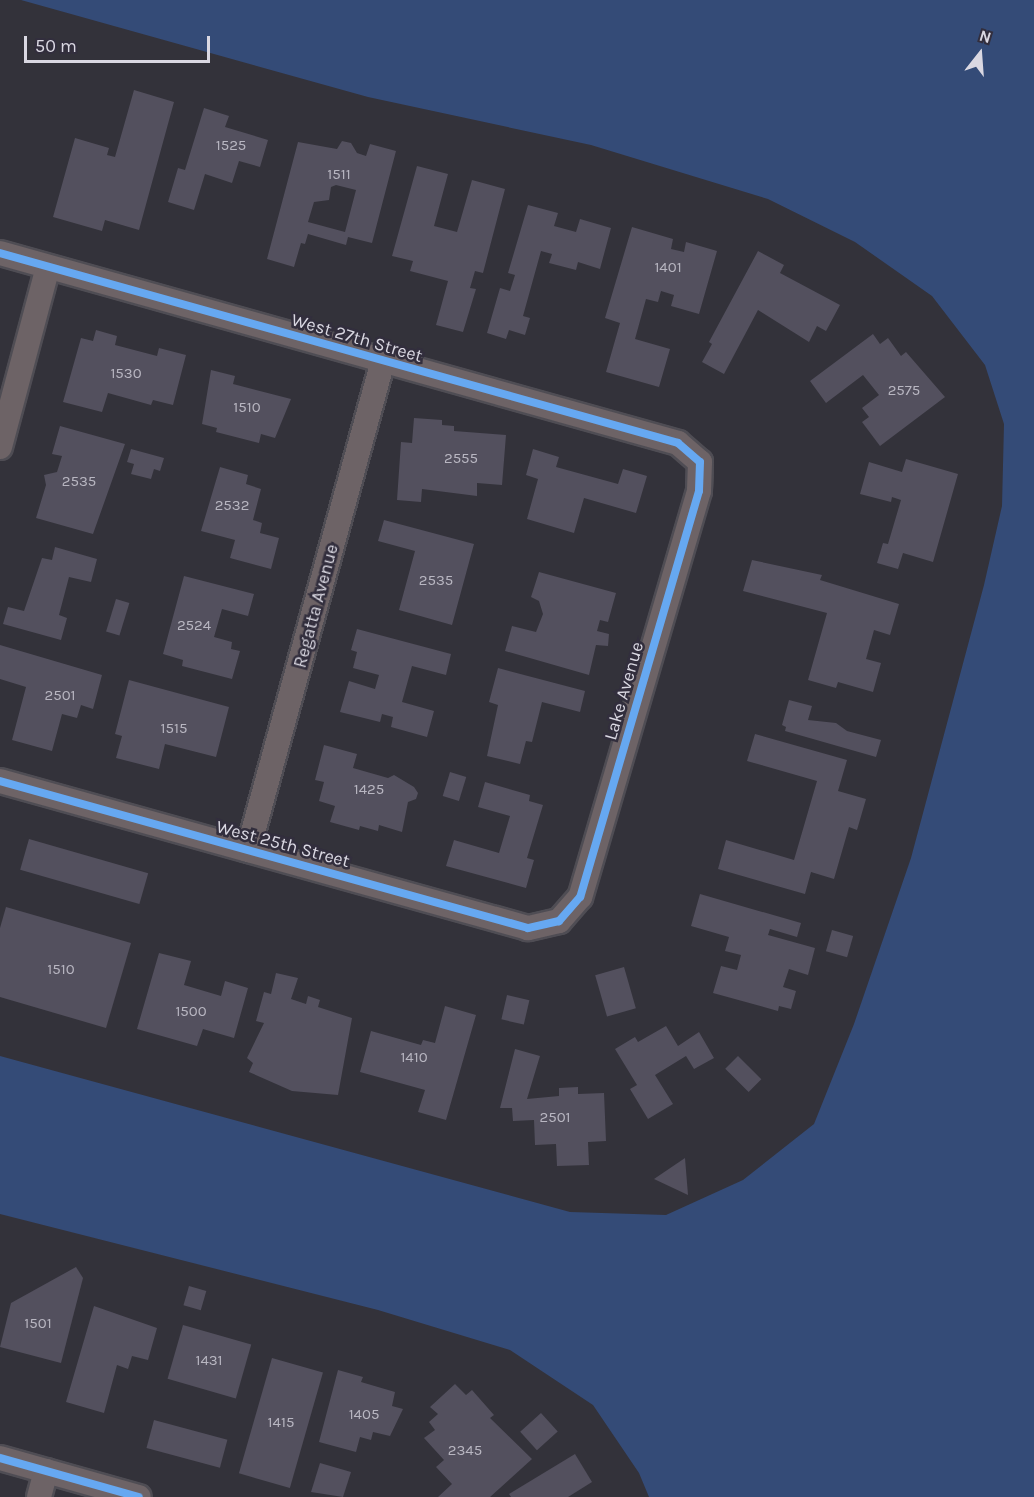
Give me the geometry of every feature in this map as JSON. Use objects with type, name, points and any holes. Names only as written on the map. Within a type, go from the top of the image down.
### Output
[{"type":"street","name":"West 27th Street","points":[[0,254],[678,443],[700,462]]},
{"type":"street","points":[[0,447],[48,267]]},
{"type":"street","name":"Regatta Avenue","points":[[248,850],[383,361]]},
{"type":"street","name":"Lake Avenue","points":[[559,921],[579,897],[699,491],[700,462]]},
{"type":"street","name":"West 25th Street","points":[[0,781],[528,928],[559,921]]},
{"type":"street","points":[[0,1458],[139,1497]]},
{"type":"street","points":[[39,1497],[46,1471]]},
{"type":"water","points":[[21,0],[1034,0],[1034,1497],[649,1497],[639,1473],[593,1405],[510,1350],[378,1310],[0,1214],[0,1056],[570,1212],[666,1215],[743,1180],[814,1124],[854,1024],[911,858],[984,585],[1002,506],[1004,424],[985,365],[932,296],[855,242],[768,199],[591,145],[368,97]]},
{"type":"building","points":[[134,90],[174,102],[139,230],[105,220],[102,231],[53,217],[75,138],[109,148],[107,155],[115,157]]},
{"type":"building","points":[[204,108],[229,116],[225,127],[268,140],[260,167],[239,161],[232,183],[205,174],[194,210],[168,202],[178,168],[185,170]]},
{"type":"building","points":[[342,141],[351,143],[357,153],[366,156],[370,144],[396,151],[372,243],[348,237],[346,245],[308,234],[305,244],[301,243],[294,267],[267,259],[298,142],[337,149]],"holes":[[[336,185],[356,190],[345,232],[308,222],[314,202],[329,200],[331,187]]]},
{"type":"building","points":[[417,166],[448,174],[434,226],[457,232],[472,180],[505,189],[483,273],[475,271],[470,288],[476,289],[463,332],[436,325],[448,281],[410,271],[413,261],[392,256]]},
{"type":"building","points":[[528,205],[558,213],[554,226],[576,232],[580,219],[611,228],[600,269],[578,262],[576,270],[549,263],[552,254],[541,251],[523,316],[530,318],[525,335],[509,330],[506,339],[487,333],[500,288],[510,291],[515,275],[508,273]]},
{"type":"building","points":[[632,227],[673,239],[671,249],[684,252],[686,242],[717,251],[699,314],[671,306],[674,295],[661,291],[658,302],[646,299],[635,339],[670,349],[659,387],[606,372],[620,323],[605,318]]},
{"type":"building","points":[[758,251],[784,265],[780,273],[840,305],[826,331],[817,326],[809,342],[758,310],[724,374],[702,362],[712,344],[709,342]]},
{"type":"building","points":[[96,330],[117,336],[115,345],[157,356],[159,348],[186,355],[173,405],[153,400],[151,405],[108,393],[102,412],[63,402],[81,338],[93,341]]},
{"type":"building","points":[[873,334],[880,344],[888,338],[901,356],[906,352],[945,397],[880,446],[862,422],[869,417],[862,408],[879,395],[863,375],[826,403],[810,381]]},
{"type":"building","points":[[211,370],[235,376],[233,384],[291,399],[275,438],[261,434],[259,443],[216,432],[217,428],[202,424]]},
{"type":"building","points":[[414,418],[442,420],[442,425],[454,426],[454,431],[506,435],[502,485],[477,483],[477,496],[422,489],[421,502],[397,500],[401,442],[412,443]]},
{"type":"building","points":[[60,426],[125,444],[93,534],[36,518],[46,485],[44,475],[57,472],[62,456],[52,454]]},
{"type":"building","points":[[131,449],[164,458],[160,471],[154,469],[151,479],[131,474],[134,464],[127,462]]},
{"type":"building","points":[[533,449],[559,457],[556,467],[618,484],[623,469],[647,476],[636,513],[584,498],[574,533],[527,519],[538,479],[526,475]]},
{"type":"building","points":[[906,459],[958,474],[933,562],[903,553],[898,569],[877,563],[883,543],[888,544],[901,500],[892,497],[891,502],[860,494],[869,462],[902,472]]},
{"type":"building","points":[[220,467],[248,475],[246,484],[261,489],[253,520],[262,523],[260,533],[279,538],[271,569],[230,558],[235,540],[201,531]]},
{"type":"building","points":[[384,520],[474,544],[452,625],[399,610],[415,551],[378,541]]},
{"type":"building","points":[[55,547],[97,559],[91,582],[69,577],[59,615],[67,618],[61,640],[3,624],[8,607],[24,611],[42,558],[52,560]]},
{"type":"building","points":[[752,560],[822,575],[820,580],[899,604],[890,635],[874,630],[866,659],[881,663],[873,692],[838,682],[836,688],[808,680],[827,613],[743,591]]},
{"type":"building","points":[[539,572],[616,593],[608,622],[600,620],[597,631],[609,634],[608,646],[596,645],[589,675],[505,651],[512,626],[536,632],[543,614],[539,601],[531,597]]},
{"type":"building","points":[[184,576],[254,594],[248,616],[222,609],[214,637],[232,642],[231,649],[240,651],[232,679],[182,666],[183,660],[163,654]]},
{"type":"building","points":[[116,599],[129,603],[119,636],[106,632]]},
{"type":"building","points":[[357,629],[451,654],[446,675],[412,666],[402,702],[434,711],[427,737],[391,727],[393,717],[382,714],[380,722],[340,712],[349,681],[375,689],[379,675],[353,668],[357,652],[351,650]]},
{"type":"building","points":[[0,645],[102,675],[93,709],[81,705],[77,718],[62,714],[52,751],[12,740],[26,687],[0,679]]},
{"type":"building","points":[[498,668],[585,691],[580,712],[542,702],[532,742],[526,741],[520,764],[487,756],[498,705],[489,702]]},
{"type":"building","points":[[129,680],[229,707],[216,757],[165,744],[159,769],[116,758],[122,736],[115,734]]},
{"type":"building","points":[[789,700],[812,706],[808,720],[836,723],[847,731],[881,740],[876,757],[785,731],[786,727],[782,725]]},
{"type":"building","points":[[755,734],[847,760],[838,791],[866,799],[857,830],[849,827],[834,879],[811,872],[805,894],[718,869],[726,840],[794,860],[817,781],[747,761]]},
{"type":"building","points":[[324,745],[357,754],[353,768],[388,778],[394,775],[414,787],[418,793],[416,799],[408,802],[402,832],[379,825],[378,831],[360,826],[359,830],[330,822],[335,806],[319,801],[324,782],[315,780]]},
{"type":"building","points":[[450,772],[466,777],[459,801],[443,796]]},
{"type":"building","points":[[485,782],[530,795],[529,801],[543,805],[527,858],[534,860],[526,888],[446,866],[454,840],[499,853],[510,816],[478,807]]},
{"type":"building","points":[[29,839],[148,873],[139,904],[20,870]]},
{"type":"building","points":[[700,894],[801,923],[797,937],[770,929],[768,935],[815,948],[808,975],[789,969],[783,987],[796,991],[791,1009],[779,1006],[778,1011],[713,993],[721,966],[737,970],[741,955],[725,951],[729,937],[691,926]]},
{"type":"building","points":[[6,907],[131,943],[106,1028],[0,997],[0,928]]},
{"type":"building","points":[[832,930],[853,936],[847,957],[826,951]]},
{"type":"building","points":[[159,953],[191,961],[184,985],[221,996],[225,981],[248,988],[234,1038],[203,1029],[197,1046],[137,1029]]},
{"type":"building","points":[[624,967],[636,1008],[607,1017],[595,975]]},
{"type":"building","points":[[276,973],[298,978],[291,999],[306,1004],[308,996],[320,1000],[318,1007],[352,1018],[338,1095],[292,1091],[249,1072],[253,1063],[247,1058],[264,1023],[256,1021],[264,992],[271,994]]},
{"type":"building","points":[[507,995],[529,1000],[524,1025],[501,1019]]},
{"type":"building","points":[[445,1006],[476,1015],[446,1120],[418,1112],[425,1090],[360,1072],[371,1031],[421,1045],[423,1040],[435,1043]]},
{"type":"building","points":[[666,1026],[678,1046],[699,1032],[714,1058],[694,1069],[686,1056],[655,1075],[673,1104],[648,1119],[630,1089],[637,1085],[615,1049],[635,1037],[638,1042]]},
{"type":"building","points":[[515,1049],[540,1056],[527,1099],[559,1096],[559,1088],[578,1087],[578,1094],[604,1093],[606,1141],[588,1142],[589,1165],[557,1166],[556,1144],[535,1145],[534,1120],[513,1121],[512,1108],[500,1108]]},
{"type":"building","points":[[738,1056],[761,1079],[749,1092],[725,1069]]},
{"type":"building","points":[[685,1158],[688,1195],[654,1179]]},
{"type":"building","points":[[76,1267],[83,1278],[61,1363],[0,1347],[11,1303]]},
{"type":"building","points":[[189,1286],[206,1291],[201,1310],[183,1305]]},
{"type":"building","points":[[94,1306],[157,1328],[148,1360],[132,1356],[128,1369],[117,1365],[104,1413],[66,1402]]},
{"type":"building","points":[[183,1325],[251,1345],[236,1398],[168,1379]]},
{"type":"building","points":[[272,1358],[323,1373],[290,1488],[239,1473]]},
{"type":"building","points":[[338,1370],[363,1377],[361,1382],[395,1392],[392,1406],[403,1409],[390,1436],[373,1432],[371,1440],[360,1437],[356,1452],[319,1442]]},
{"type":"building","points":[[455,1384],[466,1395],[472,1390],[494,1415],[490,1418],[532,1459],[490,1497],[438,1497],[452,1484],[436,1467],[444,1460],[424,1438],[435,1430],[429,1422],[438,1414],[430,1407]]},
{"type":"building","points":[[541,1413],[558,1432],[537,1450],[520,1432]]},
{"type":"building","points":[[154,1420],[227,1440],[220,1468],[146,1448]]},
{"type":"building","points":[[575,1454],[592,1482],[568,1497],[511,1497],[509,1494]]},
{"type":"building","points":[[320,1463],[351,1472],[343,1497],[311,1492]]},
{"type":"cycle path","points":[[0,253],[678,443],[700,462],[699,491],[580,897],[559,921],[528,928],[0,781]]},
{"type":"cycle path","points":[[0,1458],[139,1497]]}]
